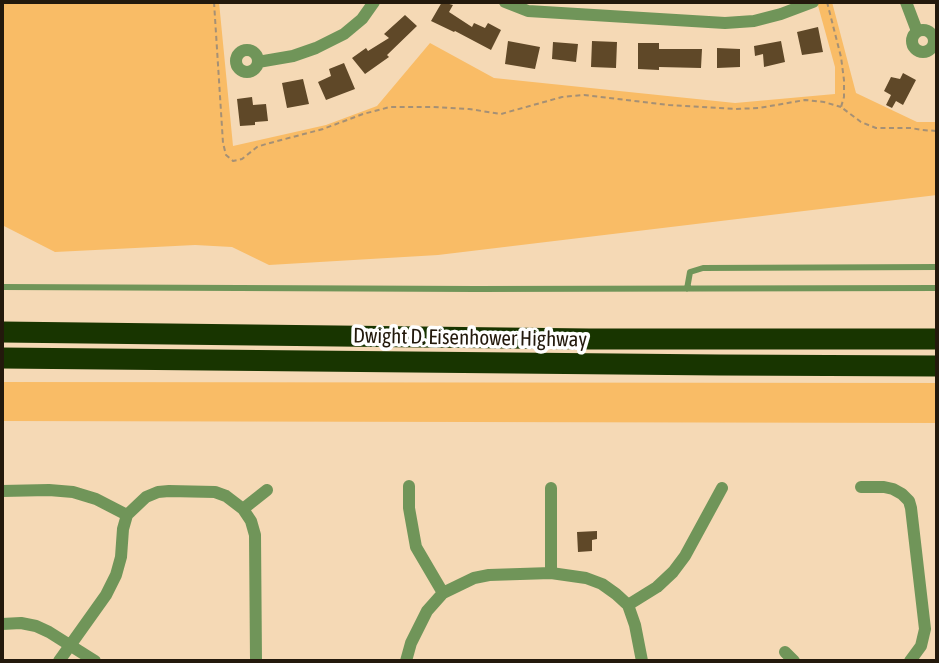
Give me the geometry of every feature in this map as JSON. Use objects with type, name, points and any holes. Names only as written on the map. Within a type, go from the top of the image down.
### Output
[{"type":"highway","name":"Dwight D. Eisenhower Highway","points":[[2,332],[575,339],[937,339]]},
{"type":"highway","name":"Dwight D. Eisenhower Highway","points":[[2,358],[937,366]]},
{"type":"street","points":[[258,62],[293,56],[344,34],[362,19],[374,2]]},
{"type":"street","points":[[505,2],[528,11],[725,23],[754,21],[813,2]]},
{"type":"street","points":[[906,2],[918,31]]},
{"type":"street","points":[[409,486],[409,508],[416,547],[443,593]]},
{"type":"street","points":[[860,487],[893,489],[909,501],[925,629],[921,646],[910,661]]},
{"type":"street","points":[[551,488],[551,573]]},
{"type":"street","points":[[628,605],[657,587],[673,572],[685,556],[722,488]]},
{"type":"street","points":[[243,509],[267,490]]},
{"type":"street","points":[[2,491],[74,492],[96,499],[127,515]]},
{"type":"street","points":[[59,661],[106,595],[116,575],[121,557],[122,529],[127,515],[146,497],[169,491],[215,492],[226,496],[243,509],[251,521],[255,535],[256,661]]},
{"type":"street","points":[[406,661],[411,643],[427,611],[443,593],[474,578],[489,575],[551,573],[594,581],[628,605],[642,661]]},
{"type":"street","points":[[2,624],[21,623],[36,626],[95,661]]},
{"type":"lane","points":[[687,289],[690,272],[703,268],[937,267]]},
{"type":"lane","points":[[2,287],[937,288]]},
{"type":"path","points":[[214,2],[223,143],[226,155],[233,161],[242,159],[265,144],[390,107],[444,108],[501,114],[562,97],[584,95],[669,105],[735,109],[805,100],[841,107],[861,122],[876,128],[937,131]]},
{"type":"path","points":[[827,2],[841,57],[844,97],[841,107]]},
{"type":"shaded area","points":[[2,2],[219,2],[233,146],[326,125],[377,106],[430,43],[494,78],[735,103],[835,94],[835,67],[817,2],[832,2],[856,93],[917,122],[937,122],[937,195],[438,255],[269,265],[232,247],[195,245],[55,252],[2,225]]},
{"type":"shaded area","points":[[2,382],[937,383],[937,423],[2,421]]},
{"type":"building","points":[[442,2],[453,5],[449,12],[472,27],[474,23],[485,28],[488,23],[501,30],[491,50],[431,21]]},
{"type":"building","points":[[405,15],[417,26],[387,55],[389,57],[365,74],[352,58],[366,48],[368,51],[389,38],[384,34]]},
{"type":"building","points":[[818,27],[823,52],[802,55],[797,32]]},
{"type":"building","points":[[508,41],[540,47],[535,69],[505,64]]},
{"type":"building","points":[[592,41],[617,42],[616,68],[591,67]]},
{"type":"building","points":[[781,41],[785,62],[764,67],[763,54],[755,56],[754,46]]},
{"type":"building","points":[[553,42],[578,44],[576,62],[552,59]]},
{"type":"building","points":[[638,43],[659,43],[659,49],[702,49],[701,68],[638,69]]},
{"type":"building","points":[[717,48],[740,49],[740,67],[717,68]]},
{"type":"building","points":[[344,63],[355,89],[326,100],[318,82],[331,76],[329,69]]},
{"type":"building","points":[[903,73],[916,80],[903,105],[896,101],[892,108],[886,105],[891,95],[884,91],[891,77],[900,79]]},
{"type":"building","points":[[303,79],[309,104],[287,108],[282,83]]},
{"type":"building","points":[[252,97],[253,105],[266,104],[268,121],[240,126],[237,99]]},
{"type":"building","points":[[597,531],[597,539],[592,540],[592,551],[578,552],[577,532]]}]
